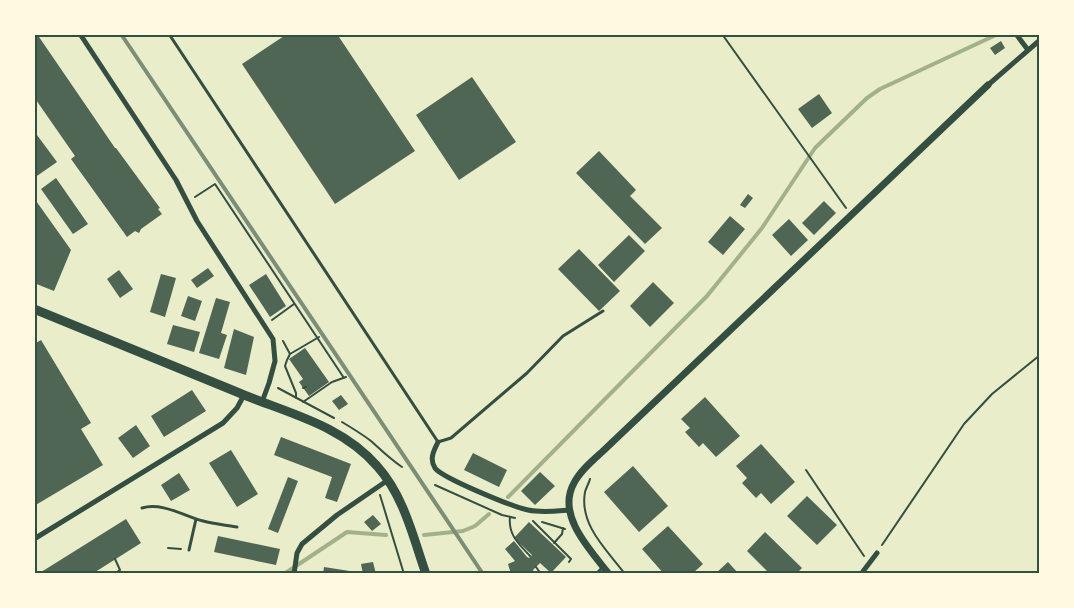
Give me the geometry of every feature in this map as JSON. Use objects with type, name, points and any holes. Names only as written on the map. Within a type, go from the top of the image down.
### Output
[{"type":"main road","points":[[34,309],[327,427],[346,438],[372,459],[398,496],[426,573]]},
{"type":"street","points":[[80,34],[176,180],[197,221],[273,339],[275,361],[262,402]]},
{"type":"street","points":[[1016,34],[1028,50]]},
{"type":"street","points":[[606,570],[575,527],[568,498],[573,484],[594,459],[988,85],[1040,40]]},
{"type":"street","points":[[34,539],[223,423],[237,408],[244,395]]},
{"type":"street","points":[[438,442],[432,456],[435,468],[446,477],[511,506],[546,512],[570,510]]},
{"type":"street","points":[[294,573],[297,553],[302,544],[337,514],[388,480]]},
{"type":"street","points":[[861,573],[877,552]]},
{"type":"lane","points":[[169,34],[438,442],[451,438],[527,373],[563,336],[603,311]]},
{"type":"lane","points":[[142,508],[150,506],[163,508],[204,522],[237,527]]},
{"type":"lane","points":[[189,550],[196,519]]},
{"type":"lane","points":[[596,573],[606,570]]},
{"type":"path","points":[[722,34],[851,215]]},
{"type":"path","points":[[187,202],[215,184],[345,377],[332,382],[303,402]]},
{"type":"path","points":[[272,321],[296,303]]},
{"type":"path","points":[[281,338],[290,354]]},
{"type":"path","points":[[296,398],[297,393],[285,366],[286,360],[290,354],[319,338]]},
{"type":"path","points":[[877,552],[964,424],[992,394],[1040,356]]},
{"type":"path","points":[[269,383],[325,413]]},
{"type":"path","points":[[806,470],[869,563]]},
{"type":"path","points":[[593,473],[585,491],[588,524],[625,573]]},
{"type":"path","points":[[435,484],[502,515]]},
{"type":"path","points":[[378,487],[404,573]]},
{"type":"path","points":[[510,517],[510,531],[514,539],[530,556]]},
{"type":"path","points":[[531,519],[571,560],[569,562]]},
{"type":"path","points":[[554,543],[562,534],[563,528]]},
{"type":"path","points":[[168,548],[189,550]]},
{"type":"path","points":[[114,573],[120,570],[115,559]]},
{"type":"path","points":[[536,567],[541,573]]},
{"type":"building","points":[[34,34],[37,34],[115,148],[160,208],[158,209],[162,214],[141,229],[139,233],[135,231],[127,237],[71,159],[75,156],[34,97]]},
{"type":"building","points":[[287,34],[337,34],[415,151],[335,204],[242,64]]},
{"type":"building","points":[[1001,41],[1005,48],[995,55],[990,48]]},
{"type":"building","points":[[472,77],[516,142],[459,180],[416,115]]},
{"type":"building","points":[[819,94],[832,113],[812,128],[798,109]]},
{"type":"building","points":[[34,131],[57,162],[34,178]]},
{"type":"building","points":[[599,151],[636,190],[630,196],[662,228],[645,244],[576,173]]},
{"type":"building","points":[[56,178],[88,224],[73,234],[41,189]]},
{"type":"building","points":[[748,194],[753,198],[745,208],[740,205]]},
{"type":"building","points":[[34,198],[71,250],[54,291],[34,283]]},
{"type":"building","points":[[824,201],[836,213],[814,235],[802,223]]},
{"type":"building","points":[[730,216],[745,229],[723,255],[708,242]]},
{"type":"building","points":[[789,219],[808,240],[791,256],[772,235]]},
{"type":"building","points":[[629,235],[645,251],[614,282],[598,265]]},
{"type":"building","points":[[579,249],[620,291],[599,311],[558,269]]},
{"type":"building","points":[[208,268],[214,276],[197,288],[191,280]]},
{"type":"building","points":[[119,270],[133,289],[120,298],[107,279]]},
{"type":"building","points":[[161,274],[176,278],[165,317],[150,312]]},
{"type":"building","points":[[266,274],[286,306],[270,317],[249,285]]},
{"type":"building","points":[[653,282],[674,303],[650,327],[630,306]]},
{"type":"building","points":[[188,296],[202,301],[195,321],[181,316]]},
{"type":"building","points":[[216,298],[230,302],[221,333],[227,335],[219,359],[199,353]]},
{"type":"building","points":[[173,325],[200,332],[194,352],[167,344]]},
{"type":"building","points":[[234,329],[254,337],[246,375],[224,368]]},
{"type":"building","points":[[41,340],[91,423],[81,429],[103,465],[34,506],[34,344]]},
{"type":"building","points":[[305,348],[329,382],[309,396],[299,382],[303,379],[289,359]]},
{"type":"building","points":[[192,390],[206,411],[164,437],[151,416]]},
{"type":"building","points":[[341,395],[348,404],[339,410],[332,401]]},
{"type":"building","points":[[705,397],[740,436],[716,457],[703,443],[699,447],[685,432],[690,428],[681,419]]},
{"type":"building","points":[[136,425],[150,446],[133,458],[118,438]]},
{"type":"building","points":[[281,437],[351,464],[337,502],[325,498],[332,477],[274,455]]},
{"type":"building","points":[[761,444],[795,482],[771,504],[761,493],[756,498],[742,483],[747,478],[736,466]]},
{"type":"building","points":[[231,450],[258,494],[237,507],[209,463]]},
{"type":"building","points":[[473,453],[507,470],[499,487],[464,470]]},
{"type":"building","points":[[633,466],[668,506],[639,532],[604,492]]},
{"type":"building","points":[[540,472],[555,486],[535,505],[521,491]]},
{"type":"building","points":[[179,473],[190,490],[171,501],[161,485]]},
{"type":"building","points":[[288,477],[298,481],[278,533],[268,529]]},
{"type":"building","points":[[807,496],[837,525],[817,545],[787,516]]},
{"type":"building","points":[[373,515],[381,524],[372,531],[364,522]]},
{"type":"building","points":[[126,519],[141,543],[92,574],[38,574]]},
{"type":"building","points":[[529,522],[566,557],[551,573],[540,563],[533,570],[535,574],[511,574],[508,564],[515,561],[505,549],[514,541],[527,557],[532,555],[514,538]]},
{"type":"building","points":[[668,526],[703,564],[692,574],[664,574],[642,549]]},
{"type":"building","points":[[765,532],[802,568],[796,574],[770,574],[747,551]]},
{"type":"building","points":[[218,536],[280,549],[276,565],[214,552]]},
{"type":"building","points":[[373,562],[376,574],[363,574],[361,564]]},
{"type":"building","points":[[728,562],[739,574],[715,574]]},
{"type":"building","points":[[324,567],[356,572],[356,574],[323,574]]},
{"type":"waterway","points":[[508,497],[707,296],[762,228],[815,148],[867,98],[880,89],[998,34]]},
{"type":"waterway","points":[[424,535],[463,531],[475,526],[489,514]]},
{"type":"waterway","points":[[284,574],[347,532],[386,535]]},
{"type":"railway","points":[[121,34],[483,574]]}]
